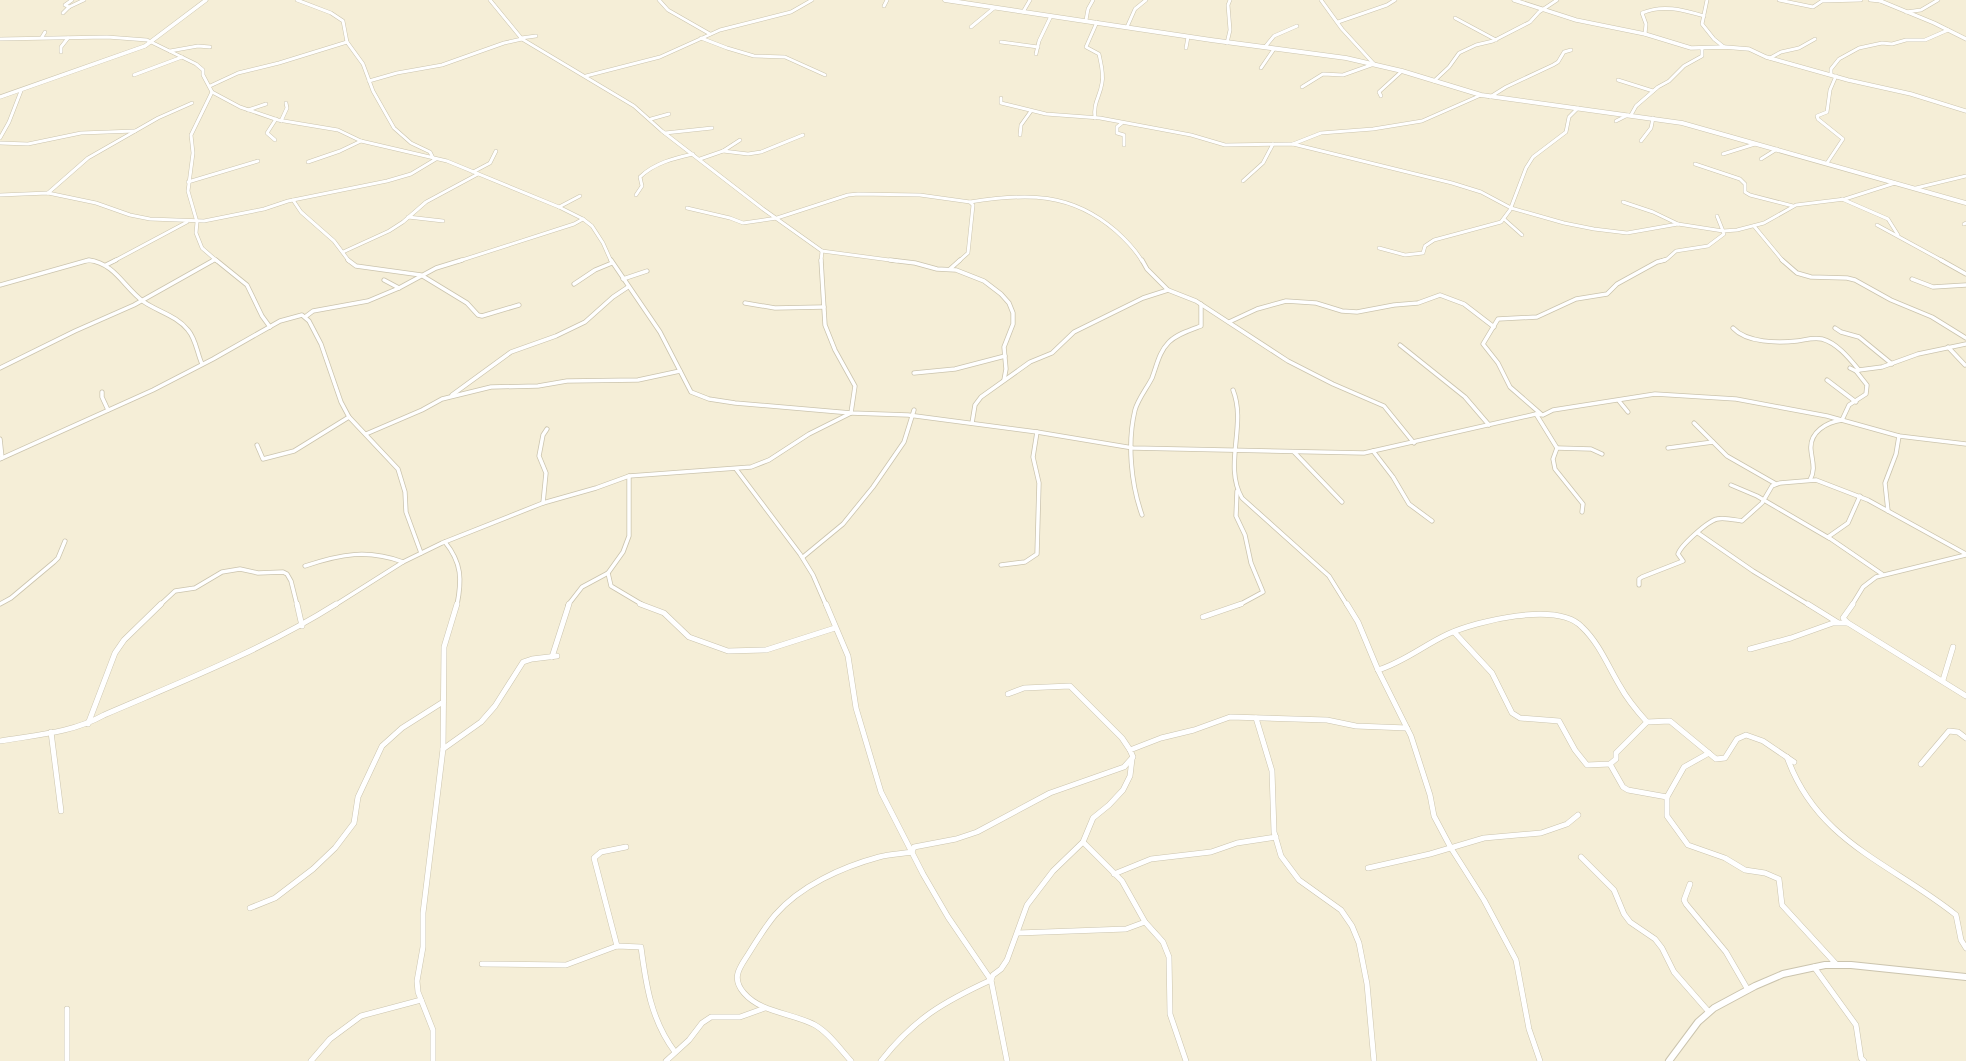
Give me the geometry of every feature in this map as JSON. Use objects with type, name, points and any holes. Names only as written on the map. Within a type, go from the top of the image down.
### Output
[{"type":"main road","points":[[945,0],[1086,20],[1227,43],[1331,56],[1374,64],[1481,96],[1653,118],[1700,127],[1966,203]]},
{"type":"street","points":[[69,6],[65,5],[72,0]]},
{"type":"street","points":[[63,13],[69,6],[84,0]]},
{"type":"street","points":[[0,97],[152,42],[206,0]]},
{"type":"street","points":[[297,0],[331,13],[341,19],[344,24],[347,42],[363,64],[369,81],[396,131],[410,143],[430,152],[435,158]]},
{"type":"street","points":[[490,0],[521,39],[586,76],[634,106],[664,133],[822,251],[868,258],[893,259],[937,269],[972,274],[984,281],[1009,303],[1013,313],[1012,324],[1004,347],[1006,369],[1004,380]]},
{"type":"street","points":[[659,0],[668,10],[710,34]]},
{"type":"street","points":[[586,76],[646,62],[710,34],[755,20],[791,12],[812,0]]},
{"type":"street","points":[[884,6],[887,0]]},
{"type":"street","points":[[1023,12],[1030,0]]},
{"type":"street","points":[[1086,20],[1088,9],[1093,0]]},
{"type":"street","points":[[1127,27],[1135,9],[1146,0]]},
{"type":"street","points":[[1227,43],[1230,30],[1230,0]]},
{"type":"street","points":[[1302,87],[1323,74],[1342,75],[1374,64],[1346,34],[1321,0]]},
{"type":"street","points":[[1338,22],[1356,18],[1371,10],[1392,3],[1395,0]]},
{"type":"street","points":[[1514,0],[1586,23],[1645,34],[1683,46],[1702,50],[1724,47],[1749,49],[1770,58],[1911,94],[1966,111]]},
{"type":"street","points":[[1434,81],[1449,67],[1459,53],[1476,45],[1496,40],[1518,27],[1534,20],[1537,14],[1557,0]]},
{"type":"street","points":[[1707,0],[1703,26],[1714,39],[1724,47]]},
{"type":"street","points":[[1779,0],[1799,5],[1813,6],[1822,1],[1861,0]]},
{"type":"street","points":[[1870,0],[1879,1],[1966,39]]},
{"type":"street","points":[[1905,12],[1921,11],[1932,2],[1938,0]]},
{"type":"street","points":[[971,27],[994,8]]},
{"type":"street","points":[[1645,34],[1646,24],[1642,13],[1654,8],[1675,10],[1704,16]]},
{"type":"street","points":[[1036,54],[1051,16]]},
{"type":"street","points":[[1455,18],[1496,40]]},
{"type":"street","points":[[1095,118],[1093,105],[1101,88],[1103,74],[1099,54],[1086,47],[1098,22]]},
{"type":"street","points":[[1265,47],[1267,42],[1279,33],[1297,26]]},
{"type":"street","points":[[1830,74],[1831,69],[1839,59],[1859,48],[1882,43],[1892,44],[1906,40],[1925,40],[1948,30]]},
{"type":"street","points":[[42,38],[45,32]]},
{"type":"street","points":[[369,81],[397,73],[442,65],[504,43],[536,36]]},
{"type":"street","points":[[0,39],[127,37],[152,42],[196,64],[203,70],[203,74],[212,92],[248,110],[276,120],[338,130],[361,141],[435,158],[478,174],[583,219],[592,226],[603,243],[612,263],[660,332],[691,392],[709,399],[735,403],[831,410],[851,414],[913,413],[1133,448],[1336,453],[1373,451],[1414,443],[1536,414],[1543,415],[1553,410],[1662,394],[1715,397],[1842,420],[1899,436],[1966,444]]},
{"type":"street","points":[[1186,48],[1188,37]]},
{"type":"street","points":[[61,52],[61,46],[68,38]]},
{"type":"street","points":[[701,38],[722,48],[755,56],[770,55],[789,58],[825,75]]},
{"type":"street","points":[[1770,58],[1781,52],[1799,48],[1815,39]]},
{"type":"street","points":[[210,86],[238,72],[328,49],[347,42]]},
{"type":"street","points":[[1001,42],[1038,47]]},
{"type":"street","points":[[170,51],[198,46],[210,47]]},
{"type":"street","points":[[1261,68],[1274,49]]},
{"type":"street","points":[[1489,97],[1506,87],[1553,65],[1558,62],[1564,52],[1571,50]]},
{"type":"street","points":[[1616,121],[1629,115],[1633,109],[1653,91],[1669,81],[1684,66],[1699,59],[1704,53],[1702,50]]},
{"type":"street","points":[[134,75],[182,57]]},
{"type":"street","points":[[1381,96],[1379,92],[1381,88],[1402,72]]},
{"type":"street","points":[[1827,163],[1842,139],[1818,120],[1817,116],[1827,112],[1830,90],[1836,76]]},
{"type":"street","points":[[1618,80],[1653,91]]},
{"type":"street","points":[[0,138],[9,122],[21,90]]},
{"type":"street","points":[[212,92],[193,128],[191,135],[193,153],[188,191],[197,222],[196,233],[202,248],[246,284],[262,316],[270,327]]},
{"type":"street","points":[[1293,144],[1321,133],[1373,129],[1422,121],[1481,96]]},
{"type":"street","points":[[1001,98],[1001,103],[1031,111],[1095,118],[1191,135],[1225,145],[1293,144],[1326,153],[1393,167],[1452,183],[1481,192],[1511,208],[1578,226],[1615,232],[1635,232],[1678,224],[1723,231],[1737,230],[1777,218],[1794,206]]},
{"type":"street","points":[[48,193],[88,158],[168,113],[192,102]]},
{"type":"street","points":[[281,121],[288,108],[286,103]]},
{"type":"street","points":[[248,110],[266,104]]},
{"type":"street","points":[[1379,248],[1405,255],[1423,253],[1425,246],[1434,240],[1504,220],[1511,208],[1518,185],[1531,159],[1566,132],[1569,117],[1578,108]]},
{"type":"street","points":[[1020,135],[1019,130],[1022,123],[1031,111]]},
{"type":"street","points":[[651,120],[669,114]]},
{"type":"street","points":[[1641,141],[1650,128],[1653,118]]},
{"type":"street","points":[[275,140],[267,133],[268,128],[276,120]]},
{"type":"street","points":[[1122,123],[1117,127],[1117,133],[1124,135],[1124,145]]},
{"type":"street","points":[[664,133],[712,128]]},
{"type":"street","points":[[0,143],[28,144],[81,133],[135,131]]},
{"type":"street","points":[[723,151],[748,154],[761,152],[803,135]]},
{"type":"street","points":[[700,159],[723,151],[740,140]]},
{"type":"street","points":[[308,162],[340,151],[361,141]]},
{"type":"street","points":[[1722,154],[1757,143]]},
{"type":"street","points":[[1243,181],[1263,163],[1273,144]]},
{"type":"street","points":[[1761,159],[1777,149]]},
{"type":"street","points":[[473,172],[490,163],[496,151]]},
{"type":"street","points":[[636,195],[642,186],[640,177],[644,173],[674,158],[693,154]]},
{"type":"street","points":[[0,195],[48,193],[96,203],[130,215],[150,219],[197,222],[224,218],[293,200],[387,181],[411,174],[430,164],[435,158]]},
{"type":"street","points":[[188,182],[258,161]]},
{"type":"street","points":[[1695,164],[1740,180],[1745,184],[1745,192],[1750,195],[1794,206],[1842,199],[1872,192],[1895,183]]},
{"type":"street","points":[[343,252],[389,231],[426,202],[478,174]]},
{"type":"street","points":[[1916,188],[1966,176]]},
{"type":"street","points":[[687,208],[730,218],[743,223],[777,218],[848,195],[858,194],[920,195],[970,202],[1000,196],[1053,198],[1074,204],[1098,217],[1113,230],[1132,248],[1147,269],[1168,290],[1190,297],[1288,361],[1333,384],[1384,406],[1414,443]]},
{"type":"street","points":[[558,207],[580,196]]},
{"type":"street","points":[[1842,199],[1881,215],[1888,220],[1898,235]]},
{"type":"street","points":[[293,200],[299,210],[316,226],[324,231],[343,252],[348,261],[356,266],[421,275],[440,288],[467,303],[478,315],[482,316],[519,305]]},
{"type":"street","points":[[950,270],[968,253],[973,205],[970,202]]},
{"type":"street","points":[[1623,202],[1653,210],[1678,224]]},
{"type":"street","points":[[1543,415],[1510,387],[1498,363],[1483,344],[1494,327],[1496,321],[1501,318],[1537,317],[1576,298],[1607,294],[1617,284],[1657,262],[1667,259],[1676,251],[1704,248],[1713,244],[1724,234],[1717,216]]},
{"type":"street","points":[[408,217],[443,221]]},
{"type":"street","points":[[0,439],[1,458],[108,410],[202,364],[270,327],[299,315],[313,311],[356,304],[399,288],[421,275],[444,265],[574,224],[583,219]]},
{"type":"street","points":[[1504,220],[1522,235]]},
{"type":"street","points":[[106,265],[187,222]]},
{"type":"street","points":[[1754,226],[1784,262],[1797,273],[1812,277],[1847,278],[1855,280],[1891,300],[1932,317],[1966,338]]},
{"type":"street","points":[[1877,226],[1898,235],[1966,274]]},
{"type":"street","points":[[822,251],[820,264],[825,325],[832,344],[855,386],[851,414]]},
{"type":"street","points":[[0,368],[54,340],[142,301],[215,259]]},
{"type":"street","points":[[0,285],[89,260],[97,260],[106,265],[124,280],[127,288],[142,301],[182,323],[189,329],[197,354],[202,364]]},
{"type":"street","points":[[574,284],[595,270],[612,263]]},
{"type":"street","points":[[623,279],[647,271]]},
{"type":"street","points":[[1912,279],[1924,286],[1934,288],[1966,285]]},
{"type":"street","points":[[384,280],[399,288]]},
{"type":"street","points":[[366,434],[451,396],[511,352],[556,336],[585,322],[613,297],[628,287]]},
{"type":"street","points":[[972,423],[977,402],[1004,380],[1030,362],[1052,353],[1074,332],[1137,301],[1168,290]]},
{"type":"street","points":[[1229,322],[1257,309],[1286,301],[1316,303],[1342,311],[1357,312],[1394,304],[1418,303],[1440,296],[1464,304],[1494,327]]},
{"type":"street","points":[[745,303],[775,308],[824,307]]},
{"type":"street","points":[[1142,515],[1135,496],[1132,478],[1132,439],[1135,409],[1152,377],[1156,362],[1164,348],[1174,338],[1200,326],[1201,304]]},
{"type":"street","points":[[305,317],[313,311]]},
{"type":"street","points":[[299,315],[305,317],[309,321],[321,344],[341,402],[349,418],[398,469],[405,492],[406,512],[421,553]]},
{"type":"street","points":[[1733,328],[1739,335],[1748,338],[1788,341],[1820,339],[1838,350],[1864,380],[1867,389],[1866,394],[1849,406],[1842,420]]},
{"type":"street","points":[[1835,328],[1841,332],[1859,337],[1892,364]]},
{"type":"street","points":[[1850,368],[1857,371],[1882,367],[1918,354],[1966,344]]},
{"type":"street","points":[[1400,345],[1465,397],[1489,425]]},
{"type":"street","points":[[1948,347],[1965,365]]},
{"type":"street","points":[[914,373],[955,369],[1005,356]]},
{"type":"street","points":[[451,396],[491,388],[538,386],[567,381],[638,380],[680,371]]},
{"type":"street","points":[[1827,380],[1856,402]]},
{"type":"street","points":[[1203,617],[1238,606],[1263,592],[1251,563],[1245,535],[1236,516],[1237,491],[1235,451],[1239,408],[1237,395],[1233,390]]},
{"type":"street","points":[[102,392],[102,397],[108,410]]},
{"type":"street","points":[[1619,401],[1628,412]]},
{"type":"street","points":[[803,557],[842,524],[873,487],[904,442],[913,413]]},
{"type":"street","points":[[0,741],[88,724],[242,656],[302,626],[403,562],[421,553],[444,542],[543,503],[596,488],[629,476],[751,467],[769,460],[809,434],[851,414]]},
{"type":"street","points":[[1536,414],[1557,448]]},
{"type":"street","points":[[258,445],[263,459],[294,451],[349,418]]},
{"type":"street","points":[[1810,480],[1814,471],[1810,448],[1811,439],[1815,434],[1831,422],[1842,420]]},
{"type":"street","points":[[1694,423],[1727,456],[1776,484],[1810,480],[1824,482],[1860,496],[1888,510],[1966,554]]},
{"type":"street","points":[[543,503],[546,473],[539,456],[543,435],[547,429]]},
{"type":"street","points":[[1001,566],[1032,560],[1037,554],[1037,512],[1040,488],[1033,457],[1037,432]]},
{"type":"street","points":[[1888,510],[1885,483],[1888,470],[1896,454],[1899,436]]},
{"type":"street","points":[[1668,448],[1713,442]]},
{"type":"street","points":[[1557,448],[1591,449],[1602,454]]},
{"type":"street","points":[[1557,448],[1553,459],[1555,469],[1583,504],[1582,512]]},
{"type":"street","points":[[1373,451],[1393,477],[1409,504],[1432,520]]},
{"type":"street","points":[[1294,452],[1342,502]]},
{"type":"street","points":[[736,469],[803,557],[813,575],[848,656],[856,708],[880,792],[948,917],[991,980],[1007,1061]]},
{"type":"street","points":[[443,748],[481,722],[495,706],[523,662],[532,659],[554,656],[567,607],[571,600],[582,587],[608,573],[623,552],[629,536],[629,476]]},
{"type":"street","points":[[1639,585],[1639,579],[1642,577],[1683,560],[1678,554],[1680,549],[1717,519],[1742,520],[1765,499],[1767,493],[1776,484]]},
{"type":"street","points":[[1731,485],[1749,491],[1765,499],[1818,534],[1829,538],[1882,574]]},
{"type":"street","points":[[1237,491],[1242,498],[1294,543],[1304,555],[1329,576],[1358,622],[1378,670],[1417,751],[1434,816],[1451,848],[1484,900],[1516,960],[1529,1029],[1540,1061]]},
{"type":"street","points":[[1829,538],[1828,536],[1843,528],[1848,523],[1860,496]]},
{"type":"street","points":[[1698,533],[1753,571],[1837,622]]},
{"type":"street","points":[[0,604],[11,598],[54,562],[58,558],[65,541]]},
{"type":"street","points":[[433,1061],[433,1030],[418,992],[417,981],[423,947],[423,913],[429,874],[443,748],[444,647],[456,610],[461,584],[458,564],[449,547],[444,542]]},
{"type":"street","points":[[305,566],[326,559],[357,553],[386,555],[403,562]]},
{"type":"street","points":[[1966,554],[1922,567],[1882,574],[1866,582],[1859,589],[1850,610],[1843,616],[1847,623],[1943,680],[1966,696]]},
{"type":"street","points":[[88,724],[115,653],[124,640],[175,591],[195,588],[222,572],[232,570],[240,569],[258,573],[283,572],[288,574],[291,581],[302,626]]},
{"type":"street","points":[[608,573],[611,586],[639,604],[664,613],[689,637],[728,651],[766,650],[835,628]]},
{"type":"street","points":[[1378,670],[1404,661],[1437,640],[1454,632],[1498,618],[1560,614],[1568,617],[1587,632],[1598,647],[1629,701],[1647,722]]},
{"type":"street","points":[[1750,649],[1837,622],[1847,623]]},
{"type":"street","points":[[1454,632],[1492,673],[1512,713],[1520,718],[1556,720],[1562,725],[1581,761],[1587,765],[1610,764],[1616,759],[1616,753],[1647,722],[1670,721],[1716,759],[1725,758],[1738,739],[1746,734],[1763,741],[1794,762]]},
{"type":"street","points":[[1943,680],[1953,647]]},
{"type":"street","points":[[881,1061],[892,1045],[906,1030],[937,1006],[950,998],[991,980],[993,975],[1001,969],[1007,960],[1018,933],[1021,919],[1027,905],[1053,871],[1083,842],[1093,818],[1115,800],[1123,790],[1130,776],[1133,757],[1129,748],[1070,686],[1064,685],[1024,688],[1008,694]]},
{"type":"street","points":[[250,908],[275,898],[313,869],[335,848],[354,823],[358,797],[375,764],[382,746],[389,738],[402,728],[443,702]]},
{"type":"street","points":[[1129,748],[1201,728],[1222,719],[1256,718],[1267,716],[1327,720],[1356,726],[1407,728]]},
{"type":"street","points":[[1256,718],[1273,778],[1273,814],[1278,848],[1290,870],[1299,880],[1340,908],[1352,926],[1360,949],[1367,983],[1374,1061]]},
{"type":"street","points":[[1921,764],[1949,731],[1958,732],[1966,738]]},
{"type":"street","points":[[51,732],[61,811]]},
{"type":"street","points":[[1708,753],[1684,767],[1667,797],[1667,816],[1688,845],[1725,858],[1745,870],[1765,873],[1779,879],[1782,905],[1838,965]]},
{"type":"street","points":[[1787,756],[1801,790],[1823,818],[1840,836],[1889,870],[1927,893],[1956,915],[1961,940],[1966,948]]},
{"type":"street","points":[[912,852],[914,847],[956,839],[977,832],[1050,793],[1124,767],[1133,757]]},
{"type":"street","points":[[1610,764],[1623,787],[1628,790],[1667,797]]},
{"type":"street","points":[[1368,868],[1451,848],[1487,837],[1541,832],[1563,826],[1572,821],[1578,815]]},
{"type":"street","points":[[1114,874],[1151,859],[1211,852],[1237,842],[1276,836]]},
{"type":"street","points":[[1083,842],[1122,882],[1145,922],[1163,942],[1169,957],[1170,1014],[1186,1061]]},
{"type":"street","points":[[617,946],[594,858],[601,852],[626,847]]},
{"type":"street","points":[[851,1061],[814,1024],[788,1016],[780,1011],[766,1008],[746,995],[737,985],[737,971],[775,915],[796,897],[848,867],[876,857],[912,852]]},
{"type":"street","points":[[1581,857],[1614,890],[1624,914],[1630,922],[1654,939],[1662,948],[1674,972],[1709,1012]]},
{"type":"street","points":[[1690,884],[1684,900],[1686,904],[1723,948],[1748,990]]},
{"type":"street","points":[[1018,933],[1126,929],[1145,922]]},
{"type":"street","points":[[482,964],[566,965],[617,946],[641,947],[648,1001],[653,1015],[667,1043],[675,1052]]},
{"type":"street","points":[[1669,1061],[1698,1022],[1709,1012],[1731,998],[1784,974],[1814,967],[1838,965],[1966,977]]},
{"type":"street","points":[[1814,967],[1856,1026],[1862,1058],[1864,1061]]},
{"type":"street","points":[[311,1061],[330,1039],[361,1016],[421,1000]]},
{"type":"street","points":[[666,1061],[689,1040],[702,1023],[711,1018],[740,1017],[766,1008]]},
{"type":"street","points":[[67,1009],[67,1061]]}]
